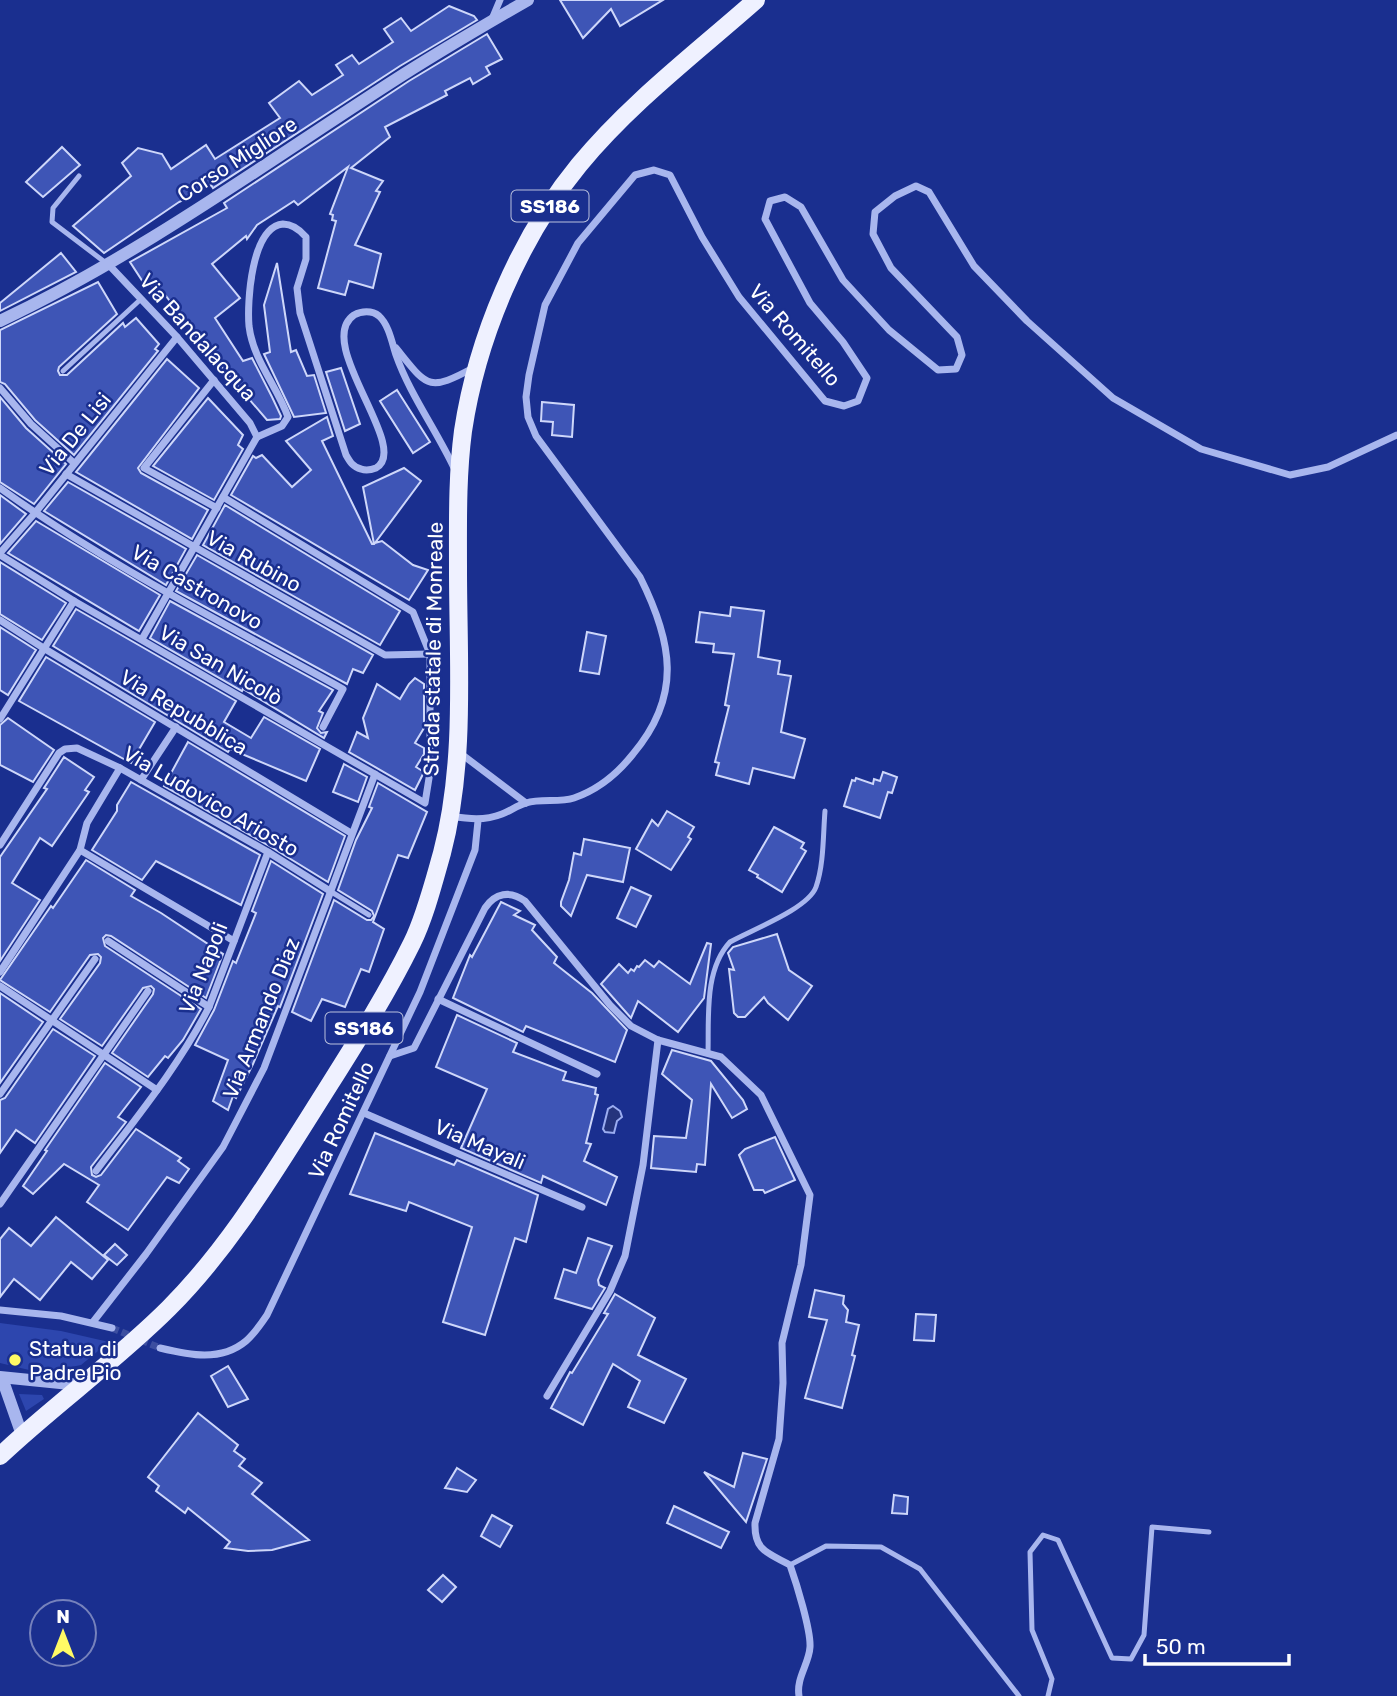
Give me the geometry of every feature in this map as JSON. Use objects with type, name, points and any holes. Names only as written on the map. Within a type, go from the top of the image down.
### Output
[{"type":"main road","name":"Strada statale di Monreale","points":[[0,1456],[167,1311],[206,1268],[254,1206],[344,1061],[414,939],[442,853],[450,816],[457,751],[459,480],[464,429],[479,365],[497,308],[513,269],[542,216],[579,165],[623,118],[756,0]]},
{"type":"street","points":[[491,22],[500,0]]},
{"type":"street","name":"Corso Migliore","points":[[0,321],[54,295],[178,222],[389,83],[528,0]]},
{"type":"street","name":"Via Romitello","points":[[527,803],[573,798],[602,784],[624,765],[654,725],[664,702],[668,682],[663,633],[640,577],[536,436],[528,417],[526,397],[528,375],[545,304],[578,243],[635,175],[654,170],[670,175],[702,237],[739,297],[825,401],[844,406],[858,401],[867,378],[843,342],[810,303],[765,219],[770,201],[785,197],[801,206],[843,281],[889,330],[938,370],[956,369],[962,355],[957,337],[891,268],[873,234],[875,212],[895,196],[916,186],[929,192],[974,266],[1027,321],[1113,398],[1201,449],[1290,475],[1328,467],[1397,435]]},
{"type":"street","points":[[142,639],[257,437],[282,426],[288,417],[254,346],[249,326],[249,294],[256,256],[264,236],[272,228],[282,224],[293,226],[306,237],[306,259],[297,288],[300,313],[346,455],[353,466],[363,471],[374,469],[385,456],[385,446],[355,377],[345,343],[345,328],[350,318],[359,313],[370,312],[379,316],[386,327],[403,375],[438,435],[459,480]]},
{"type":"street","name":"Via Bandalacqua","points":[[108,264],[177,337],[250,423],[257,437]]},
{"type":"street","name":"Via De Lisi","points":[[0,554],[177,337]]},
{"type":"street","points":[[393,345],[421,379],[428,383],[447,382],[479,365]]},
{"type":"street","points":[[214,380],[144,468],[217,508]]},
{"type":"street","points":[[0,388],[31,424],[74,463]]},
{"type":"street","name":"Via Rubino","points":[[66,474],[385,654],[430,654]]},
{"type":"street","name":"Via Castronovo","points":[[0,488],[35,513],[169,593],[343,689],[323,727]]},
{"type":"street","points":[[223,497],[413,612],[430,654]]},
{"type":"street","name":"Via San Nicolò","points":[[0,554],[74,601],[425,803],[430,772],[430,654]]},
{"type":"street","points":[[0,719],[74,601]]},
{"type":"street","name":"Via Repubblica","points":[[1,623],[351,833]]},
{"type":"street","points":[[141,780],[176,727]]},
{"type":"street","name":"Via Ludovico Ariosto","points":[[0,845],[60,754],[72,747],[120,768],[268,852],[330,891]]},
{"type":"street","points":[[450,816],[478,821],[527,803],[457,751]]},
{"type":"street","points":[[0,972],[80,850],[87,822],[120,768]]},
{"type":"street","name":"Via Armando Diaz","points":[[93,1322],[223,1147],[264,1068],[375,774]]},
{"type":"street","name":"Via Romitello","points":[[160,1348],[184,1354],[211,1356],[231,1350],[247,1341],[267,1315],[421,992],[475,849],[478,821]]},
{"type":"street","points":[[80,850],[234,940]]},
{"type":"street","name":"Via Napoli","points":[[96,1171],[186,1051],[209,1007],[268,852]]},
{"type":"street","points":[[390,1056],[414,1048],[489,902],[496,897],[512,894],[525,901],[610,1005],[631,1026],[658,1040],[720,1057],[761,1095],[810,1195],[801,1265],[782,1343],[783,1383],[779,1439],[754,1535],[760,1549],[790,1565],[798,1588],[810,1647],[797,1686],[799,1696]]},
{"type":"street","points":[[108,941],[209,1007]]},
{"type":"street","points":[[0,1094],[95,959]]},
{"type":"street","points":[[0,986],[157,1090]]},
{"type":"street","points":[[0,1205],[148,991]]},
{"type":"street","points":[[438,999],[597,1074]]},
{"type":"street","points":[[547,1396],[610,1291],[625,1256],[643,1165],[658,1040]]},
{"type":"street","name":"Via Mayali","points":[[363,1113],[582,1207]]},
{"type":"street","points":[[0,1310],[61,1316],[112,1328]]},
{"type":"street","points":[[22,1435],[1,1378],[80,1385]]},
{"type":"lane","points":[[79,176],[53,208],[52,222],[108,264]]},
{"type":"lane","points":[[63,372],[141,299]]},
{"type":"lane","points":[[708,1053],[714,969],[722,950],[730,942],[803,903],[816,889],[825,811]]},
{"type":"lane","points":[[330,891],[369,915]]},
{"type":"lane","points":[[1048,1696],[1052,1679],[1032,1630],[1030,1552],[1043,1535],[1058,1540],[1112,1658],[1131,1659],[1144,1635],[1152,1527],[1209,1532]]},
{"type":"lane","points":[[790,1565],[826,1546],[853,1546],[881,1547],[920,1569],[1019,1696]]},
{"type":"shaded area","points":[[0,1323],[61,1331],[109,1342],[81,1365],[46,1372],[45,1368],[29,1370],[0,1363]]},
{"type":"shaded area","points":[[19,1394],[42,1395],[44,1399],[26,1411]]},
{"type":"water","points":[[613,1106],[620,1111],[622,1117],[617,1121],[614,1133],[605,1132],[603,1129],[608,1109]]},
{"type":"building","points":[[560,0],[663,0],[620,26],[611,9],[583,38]]},
{"type":"building","points":[[449,6],[474,16],[477,20],[400,66],[213,188],[211,185],[179,202],[104,253],[73,226],[131,176],[122,163],[138,148],[162,154],[171,169],[206,145],[215,159],[280,118],[269,103],[299,81],[312,95],[343,75],[336,65],[352,55],[359,64],[393,42],[384,29],[401,18],[411,31]]},
{"type":"building","points":[[487,34],[502,59],[486,67],[490,74],[473,84],[470,78],[445,91],[447,95],[385,127],[390,137],[351,168],[383,181],[376,191],[380,192],[355,245],[381,254],[373,288],[349,281],[345,295],[318,288],[336,221],[332,220],[333,215],[330,214],[348,167],[298,205],[294,201],[257,225],[247,239],[246,236],[212,264],[240,298],[215,318],[243,361],[252,358],[272,397],[281,416],[280,419],[267,420],[201,343],[163,292],[158,289],[155,291],[148,280],[143,282],[130,262],[227,208],[224,203],[409,81]]},
{"type":"building","points":[[62,147],[80,165],[43,197],[26,182]]},
{"type":"building","points":[[61,253],[76,272],[0,311],[0,303]]},
{"type":"building","points":[[277,263],[291,352],[296,350],[307,376],[314,375],[326,413],[294,417],[264,354],[270,352],[264,305]]},
{"type":"building","points":[[98,282],[117,314],[59,367],[60,375],[67,375],[123,323],[125,327],[136,318],[159,344],[155,349],[158,351],[74,455],[35,420],[5,384],[0,382],[0,330]]},
{"type":"building","points":[[167,359],[199,388],[138,468],[141,473],[208,510],[192,539],[76,472]]},
{"type":"building","points":[[341,368],[360,424],[345,431],[326,372]]},
{"type":"building","points":[[397,390],[430,442],[413,453],[380,401]]},
{"type":"building","points":[[0,397],[26,428],[66,464],[34,504],[0,482]]},
{"type":"building","points":[[208,398],[243,435],[238,445],[243,449],[214,500],[153,466]]},
{"type":"building","points":[[542,402],[574,405],[572,437],[552,435],[553,422],[541,421]]},
{"type":"building","points":[[327,417],[333,436],[322,441],[372,544],[363,487],[404,468],[421,481],[375,543],[382,541],[413,565],[428,570],[409,600],[231,495],[253,456],[256,458],[262,455],[292,487],[311,470],[286,441]]},
{"type":"building","points":[[68,482],[186,549],[166,585],[44,511]]},
{"type":"building","points":[[0,495],[26,514],[0,544]]},
{"type":"building","points":[[225,505],[400,611],[380,645],[203,545]]},
{"type":"building","points":[[36,521],[160,595],[139,631],[8,553]]},
{"type":"building","points":[[197,555],[373,655],[363,673],[353,669],[347,684],[176,591]]},
{"type":"building","points":[[0,562],[66,603],[42,640],[0,614]]},
{"type":"building","points":[[170,601],[333,690],[319,711],[323,713],[317,728],[321,733],[327,732],[324,738],[243,689],[242,691],[150,638]]},
{"type":"building","points":[[731,607],[764,611],[758,657],[780,661],[778,674],[791,676],[781,732],[805,739],[794,778],[753,768],[749,784],[716,775],[719,763],[715,762],[729,706],[725,705],[734,654],[713,652],[714,644],[696,642],[700,612],[730,616]]},
{"type":"building","points":[[76,609],[236,701],[224,722],[251,738],[264,717],[320,749],[306,781],[230,749],[228,752],[53,646]]},
{"type":"building","points":[[0,627],[36,650],[8,695],[0,690]]},
{"type":"building","points":[[587,632],[606,636],[599,674],[580,671]]},
{"type":"building","points":[[46,657],[155,722],[131,763],[19,701]]},
{"type":"building","points":[[415,678],[424,684],[424,728],[415,743],[424,748],[424,754],[416,767],[424,772],[415,790],[349,752],[357,732],[368,738],[363,718],[377,684],[400,699]]},
{"type":"building","points":[[8,718],[54,750],[33,782],[0,765],[0,725]]},
{"type":"building","points":[[188,742],[345,836],[328,882],[164,786]]},
{"type":"building","points":[[64,757],[94,777],[85,790],[89,792],[52,846],[40,838],[12,883],[40,900],[0,961],[0,857],[47,789],[44,788]]},
{"type":"building","points":[[344,764],[367,777],[358,802],[333,792]]},
{"type":"building","points":[[883,772],[897,777],[892,793],[888,792],[880,818],[844,806],[852,780],[855,781],[856,778],[873,784],[874,779],[880,781]]},
{"type":"building","points":[[131,782],[260,855],[241,905],[156,861],[142,880],[92,850],[117,811],[117,805]]},
{"type":"building","points":[[378,783],[427,812],[408,858],[398,855],[373,922],[384,929],[369,972],[361,969],[345,1007],[322,999],[311,1021],[292,1012],[334,900],[367,920],[374,916],[372,911],[338,890],[356,840],[372,808],[369,807]]},
{"type":"building","points":[[667,811],[694,827],[688,837],[691,839],[671,870],[636,849],[652,820],[658,826]]},
{"type":"building","points":[[774,827],[804,843],[801,848],[806,851],[782,892],[749,870]]},
{"type":"building","points":[[584,839],[630,848],[623,882],[587,875],[571,916],[561,906],[561,902],[574,853],[581,855]]},
{"type":"building","points":[[86,860],[135,890],[131,896],[223,954],[206,998],[111,936],[106,935],[103,938],[105,946],[201,1009],[183,1040],[148,1077],[112,1053],[153,994],[154,989],[151,986],[143,988],[102,1046],[60,1019],[100,963],[101,957],[98,954],[90,955],[50,1012],[0,980]]},
{"type":"building","points":[[271,861],[323,894],[280,1007],[278,1006],[253,1064],[236,1098],[233,1096],[228,1110],[213,1101],[228,1060],[195,1045],[214,1010],[233,961],[236,963],[256,913],[252,911]]},
{"type":"building","points":[[631,887],[651,896],[636,927],[617,918]]},
{"type":"building","points":[[501,902],[520,911],[514,915],[535,925],[532,930],[557,957],[554,963],[592,993],[627,1030],[615,1062],[526,1026],[523,1032],[453,998],[470,955],[472,957]]},
{"type":"building","points":[[777,934],[789,970],[812,986],[788,1020],[764,997],[745,1017],[738,1017],[734,1013],[729,969],[734,970],[728,953],[733,947]]},
{"type":"building","points":[[707,943],[711,944],[704,998],[678,1032],[638,1001],[631,1018],[601,984],[619,964],[628,973],[645,960],[654,967],[659,961],[690,984]]},
{"type":"building","points":[[0,993],[43,1022],[0,1083]]},
{"type":"building","points":[[457,1015],[517,1043],[513,1052],[566,1072],[563,1080],[596,1088],[595,1094],[598,1095],[586,1143],[591,1144],[584,1161],[617,1177],[606,1205],[543,1176],[541,1183],[461,1148],[487,1089],[436,1067]]},
{"type":"building","points":[[53,1029],[95,1056],[35,1143],[16,1130],[0,1153],[0,1100],[5,1098]]},
{"type":"building","points":[[672,1050],[711,1061],[743,1100],[747,1109],[732,1118],[711,1084],[705,1165],[697,1164],[696,1172],[651,1168],[654,1136],[686,1138],[692,1100],[662,1074]]},
{"type":"building","points":[[105,1063],[141,1087],[118,1117],[126,1122],[91,1167],[92,1175],[101,1175],[136,1129],[181,1158],[178,1161],[189,1169],[179,1183],[167,1177],[128,1230],[87,1202],[99,1185],[64,1164],[33,1194],[23,1186]]},
{"type":"building","points":[[375,1133],[454,1165],[457,1160],[538,1195],[526,1242],[515,1238],[485,1335],[443,1322],[472,1227],[409,1202],[406,1211],[350,1194]]},
{"type":"building","points":[[775,1137],[795,1180],[765,1193],[763,1190],[754,1190],[739,1155],[745,1149]]},
{"type":"building","points":[[56,1217],[108,1260],[92,1279],[71,1262],[40,1300],[14,1279],[0,1297],[0,1239],[9,1228],[31,1246]]},
{"type":"building","points":[[588,1238],[612,1246],[598,1280],[599,1285],[605,1288],[592,1309],[555,1298],[564,1269],[576,1273]]},
{"type":"building","points":[[115,1244],[127,1255],[117,1265],[104,1255]]},
{"type":"building","points":[[815,1290],[844,1296],[843,1304],[848,1310],[846,1322],[859,1325],[852,1355],[855,1356],[842,1408],[805,1398],[827,1320],[809,1317]]},
{"type":"building","points":[[615,1294],[655,1318],[638,1355],[686,1379],[664,1423],[628,1407],[640,1381],[613,1364],[583,1425],[551,1408],[570,1372],[572,1373],[608,1314],[604,1313]]},
{"type":"building","points":[[916,1314],[936,1315],[934,1341],[914,1340]]},
{"type":"building","points":[[228,1366],[248,1399],[228,1407],[211,1376]]},
{"type":"building","points":[[198,1413],[238,1445],[234,1451],[245,1459],[239,1466],[262,1483],[252,1494],[309,1540],[272,1550],[225,1548],[230,1542],[188,1508],[185,1513],[156,1491],[159,1486],[148,1477]]},
{"type":"building","points":[[743,1453],[767,1459],[746,1522],[704,1472],[734,1487]]},
{"type":"building","points":[[457,1468],[476,1480],[467,1492],[445,1488]]},
{"type":"building","points":[[894,1495],[908,1497],[907,1514],[892,1513]]},
{"type":"building","points":[[674,1506],[729,1532],[721,1548],[667,1523]]},
{"type":"building","points":[[492,1515],[512,1526],[500,1547],[481,1536]]},
{"type":"building","points":[[443,1575],[456,1587],[442,1602],[428,1590]]},
{"type":"tunnel","points":[[112,1328],[160,1348]]},
{"type":"place","name":"Statua di Padre Pio","points":[[15,1360]]}]
